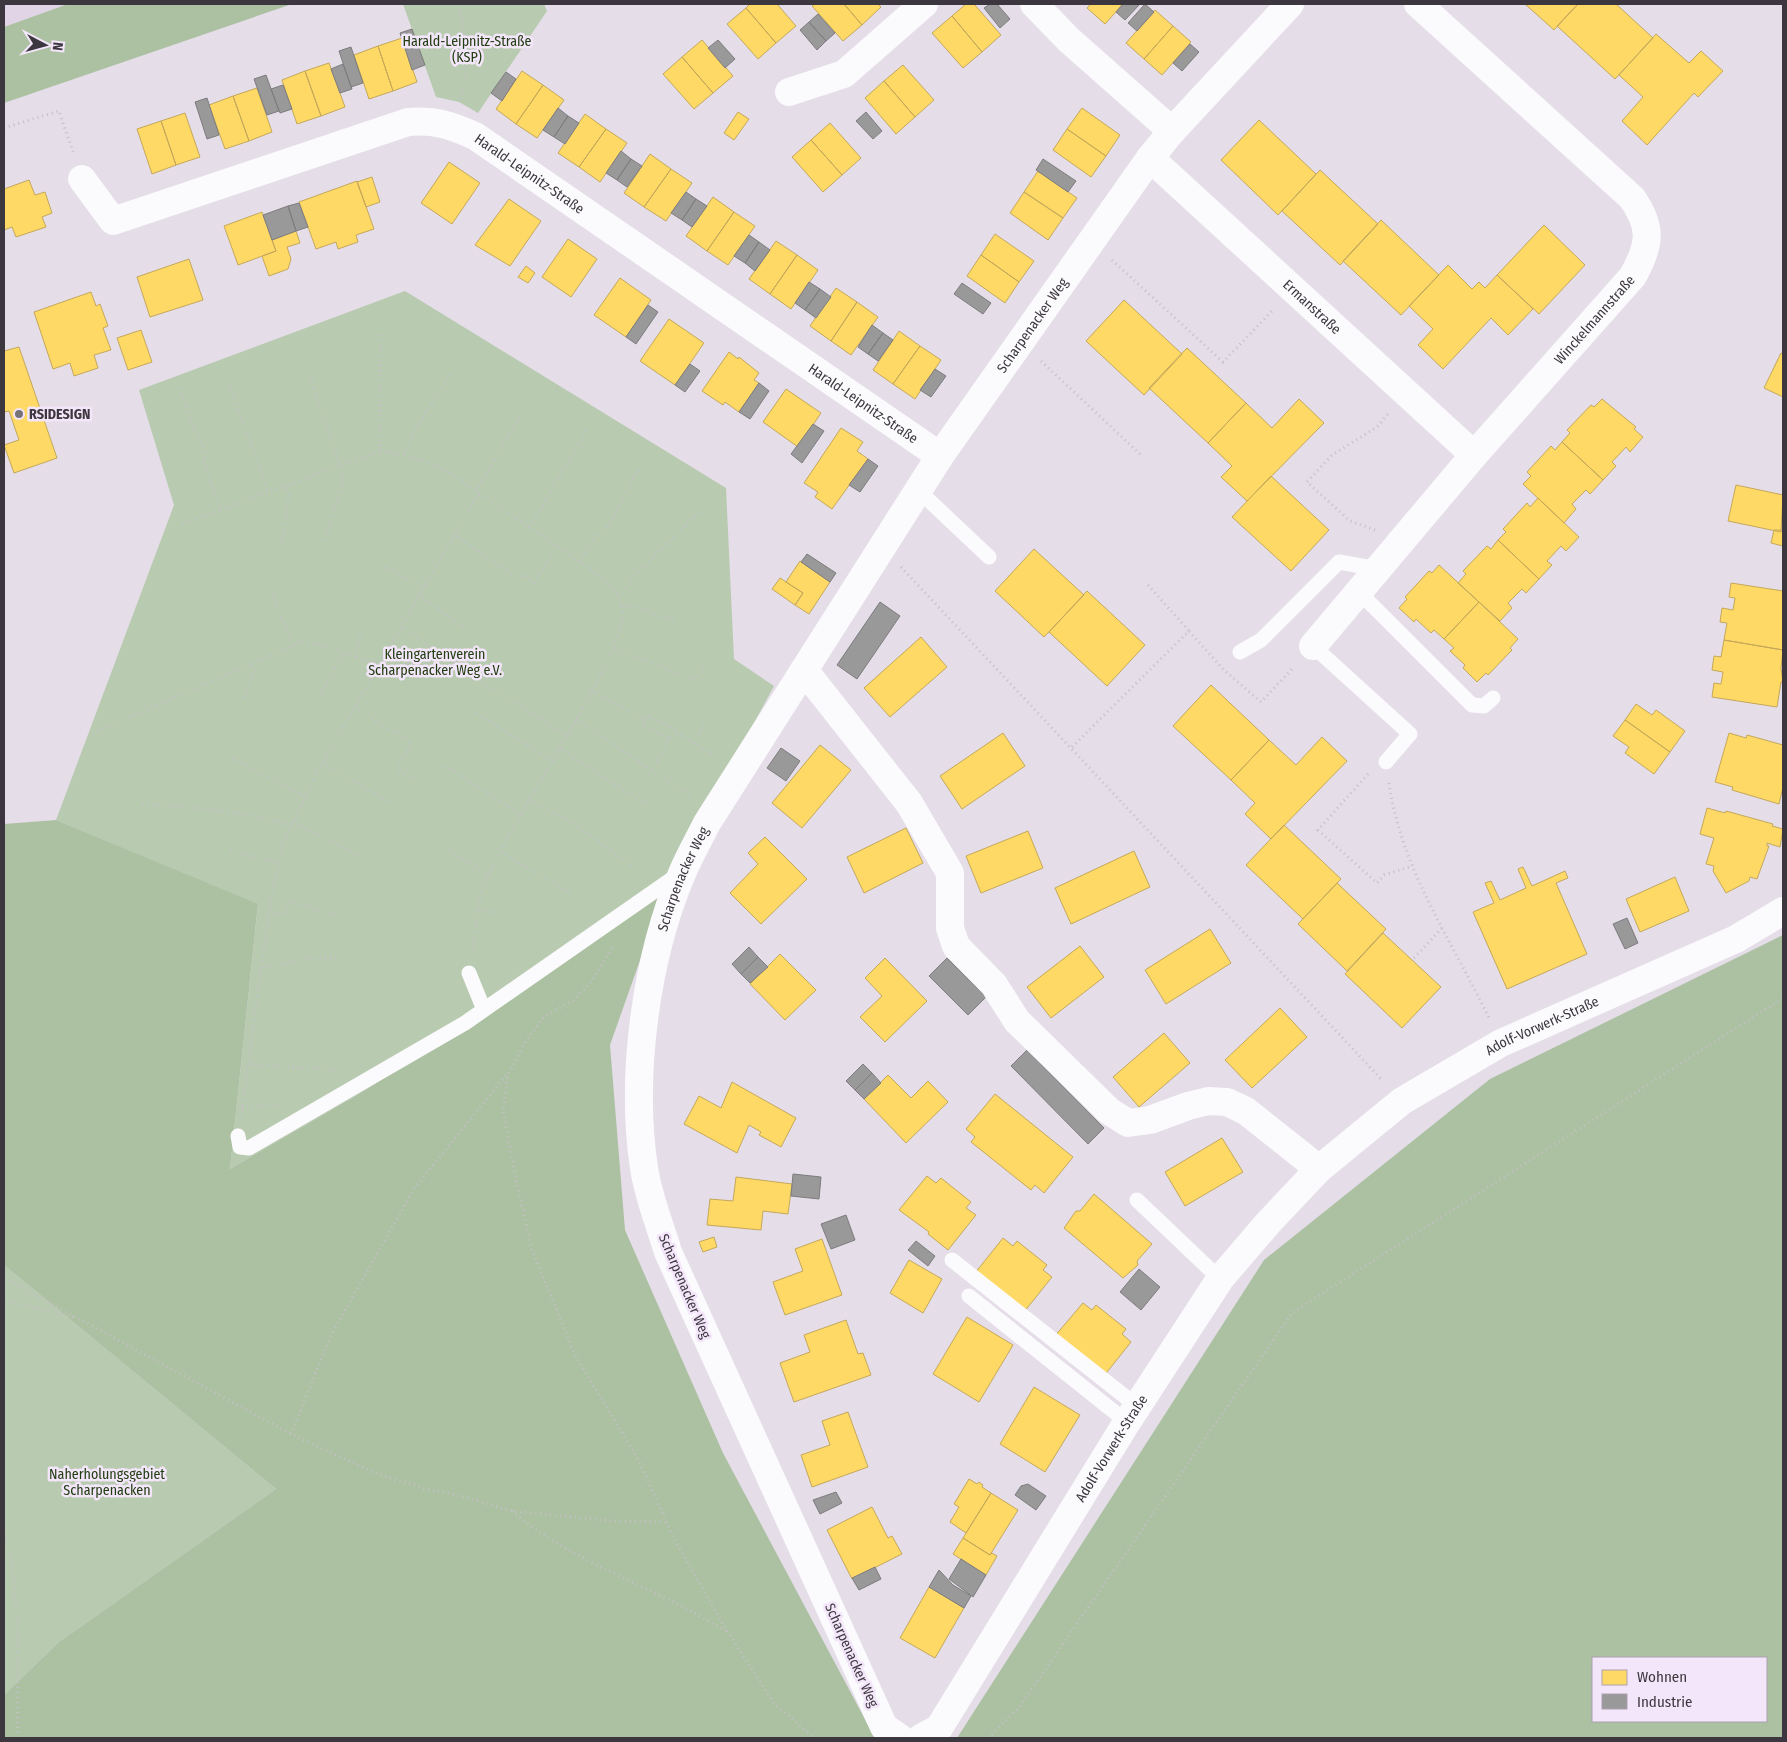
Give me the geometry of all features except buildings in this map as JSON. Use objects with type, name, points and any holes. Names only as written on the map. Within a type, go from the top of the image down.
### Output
[{"type":"street","points":[[789,92],[844,74],[924,4]]},
{"type":"street","points":[[1034,4],[1069,40],[1172,131]]},
{"type":"street","name":"Scharpenacker Weg","points":[[892,1732],[668,1252],[644,1169],[639,1088],[645,1008],[659,946],[683,872],[707,823],[940,456],[1150,158],[1172,131],[1290,4]]},
{"type":"street","name":"Winckelmannstraße","points":[[1313,646],[1474,455],[1633,276],[1644,257],[1647,235],[1644,215],[1632,198],[1418,4]]},
{"type":"street","name":"Harald-Leipnitz-Straße","points":[[82,179],[113,221],[408,122],[429,121],[449,124],[475,136],[940,456]]},
{"type":"street","name":"Ermanstraße","points":[[1150,158],[1474,455]]},
{"type":"street","points":[[804,670],[909,803],[950,873],[950,928],[956,946],[994,984],[1017,1021],[1109,1111],[1128,1123],[1150,1120],[1208,1101],[1227,1102],[1246,1111],[1320,1169]]},
{"type":"street","name":"Adolf-Vorwerk-Straße","points":[[921,1738],[939,1728],[1132,1414],[1220,1279],[1268,1222],[1320,1169],[1402,1101],[1501,1043],[1736,939],[1783,911]]},
{"type":"lane","points":[[918,490],[989,557]]},
{"type":"lane","points":[[1240,652],[1261,640],[1339,562],[1378,569]]},
{"type":"lane","points":[[1359,592],[1472,705],[1484,706],[1493,698]]},
{"type":"lane","points":[[1313,646],[1410,734],[1386,762]]},
{"type":"lane","points":[[238,1136],[240,1147],[249,1148],[464,1023],[683,872]]},
{"type":"lane","points":[[469,974],[484,1010]]},
{"type":"lane","points":[[1137,1200],[1220,1279]]},
{"type":"lane","points":[[952,1260],[1132,1414]]},
{"type":"lane","points":[[970,1296],[1132,1414]]},
{"type":"path","points":[[458,4],[466,41],[466,71],[460,96]]},
{"type":"path","points":[[4,128],[59,111],[82,179]]},
{"type":"path","points":[[1091,241],[1223,362],[1293,289]]},
{"type":"path","points":[[380,332],[380,451]]},
{"type":"path","points":[[1020,341],[1140,455]]},
{"type":"path","points":[[309,373],[344,476],[325,542]]},
{"type":"path","points":[[404,453],[416,428],[451,374]]},
{"type":"path","points":[[230,385],[268,492]]},
{"type":"path","points":[[179,388],[195,433],[200,436],[206,455],[204,462],[220,510]]},
{"type":"path","points":[[1403,540],[1350,521],[1307,482],[1332,455],[1378,427],[1405,392]]},
{"type":"path","points":[[238,1136],[277,863],[291,824],[304,796],[354,706],[524,410]]},
{"type":"path","points":[[530,527],[586,431]]},
{"type":"path","points":[[182,524],[340,464],[380,451],[404,453],[442,468],[580,562],[607,582],[618,596],[621,606],[614,648],[568,736],[489,875],[478,909],[469,974]]},
{"type":"path","points":[[580,562],[594,537],[606,530],[639,469]]},
{"type":"path","points":[[281,544],[289,494],[285,486]]},
{"type":"path","points":[[618,596],[628,588],[638,569],[646,565],[701,510]]},
{"type":"path","points":[[453,534],[515,576],[524,576],[534,582],[552,556]]},
{"type":"path","points":[[882,547],[1072,747],[1402,1101]]},
{"type":"path","points":[[385,567],[422,587]]},
{"type":"path","points":[[1148,585],[1224,670],[1261,702],[1313,646]]},
{"type":"path","points":[[272,593],[293,646]]},
{"type":"path","points":[[418,594],[469,631]]},
{"type":"path","points":[[621,606],[630,605],[676,622]]},
{"type":"path","points":[[400,626],[483,683],[568,736]]},
{"type":"path","points":[[355,657],[361,630]]},
{"type":"path","points":[[1072,747],[1189,631]]},
{"type":"path","points":[[92,734],[293,646],[308,642],[368,661],[380,662]]},
{"type":"path","points":[[614,648],[690,678],[696,678],[707,664]]},
{"type":"path","points":[[386,650],[412,666],[438,666],[451,673]]},
{"type":"path","points":[[320,695],[343,653]]},
{"type":"path","points":[[244,698],[255,670],[252,665]]},
{"type":"path","points":[[592,691],[644,720],[645,725],[668,738],[679,734]]},
{"type":"path","points":[[354,706],[369,714],[382,726],[406,737],[411,744],[398,764],[397,769],[416,781]]},
{"type":"path","points":[[476,713],[553,761]]},
{"type":"path","points":[[644,720],[649,716],[673,728],[679,734],[718,758]]},
{"type":"path","points":[[576,720],[694,798]]},
{"type":"path","points":[[694,744],[704,723]]},
{"type":"path","points":[[655,766],[671,737]]},
{"type":"path","points":[[560,749],[648,806]]},
{"type":"path","points":[[228,756],[304,796]]},
{"type":"path","points":[[1412,866],[1384,875],[1377,883],[1318,830],[1372,770],[1386,762],[1393,812],[1412,866],[1483,1006]]},
{"type":"path","points":[[322,763],[391,803]]},
{"type":"path","points":[[444,766],[522,815]]},
{"type":"path","points":[[530,800],[572,823],[632,865]]},
{"type":"path","points":[[143,804],[227,813],[291,824],[363,857]]},
{"type":"path","points":[[231,850],[277,863]]},
{"type":"path","points":[[449,851],[489,875]]},
{"type":"path","points":[[501,852],[573,895]]},
{"type":"path","points":[[269,913],[282,915],[289,902],[338,916]]},
{"type":"path","points":[[478,909],[497,914]]},
{"type":"path","points":[[1414,958],[1443,927]]},
{"type":"path","points":[[291,1434],[331,1335],[414,1189],[508,1074],[526,1041],[544,1017],[573,1000],[589,985],[616,944]]},
{"type":"path","points":[[262,968],[308,958],[337,958]]},
{"type":"path","points":[[988,1738],[1020,1706],[1292,1313],[1783,998]]},
{"type":"path","points":[[248,1064],[339,1070]]},
{"type":"path","points":[[508,1074],[503,1111],[532,1250],[575,1355],[638,1459],[673,1537],[715,1607],[727,1631],[774,1702],[814,1738]]},
{"type":"path","points":[[242,1108],[287,1103]]},
{"type":"path","points":[[4,1278],[81,1319],[113,1339],[291,1434],[375,1473],[429,1490],[445,1492],[512,1511],[614,1521],[667,1522]]},
{"type":"path","points":[[4,1300],[81,1319]]},
{"type":"path","points":[[512,1511],[530,1527],[592,1563],[727,1631]]},
{"type":"path","points":[[4,1533],[16,1592],[18,1738]]},
{"type":"shaded area","points":[[4,4],[68,4],[4,27]]},
{"type":"green space","points":[[68,4],[292,4],[4,103],[4,27]]},
{"type":"green space","name":"Harald-Leipnitz-Straße (KSP)","points":[[403,4],[544,4],[547,11],[478,113],[459,102],[436,97]]},
{"type":"green space","name":"Kleingartenverein Scharpenacker Weg e.V.","points":[[405,291],[726,488],[734,659],[774,686],[667,884],[364,1091],[230,1169],[258,905],[56,820],[174,505],[139,390]]},
{"type":"green space","points":[[56,820],[258,904],[230,1169],[364,1091],[667,884],[610,1045],[625,1230],[723,1453],[875,1738],[4,1738],[4,1695],[59,1642],[276,1489],[4,1265],[4,824]]},
{"type":"green space","points":[[1783,935],[1783,1738],[957,1738],[1264,1260],[1490,1079]]},
{"type":"green space","name":"Naherholungsgebiet Scharpenacken","points":[[4,1265],[276,1489],[59,1642],[4,1695]]},
{"type":"place","name":"RSIDESIGN","points":[[19,414]]}]
